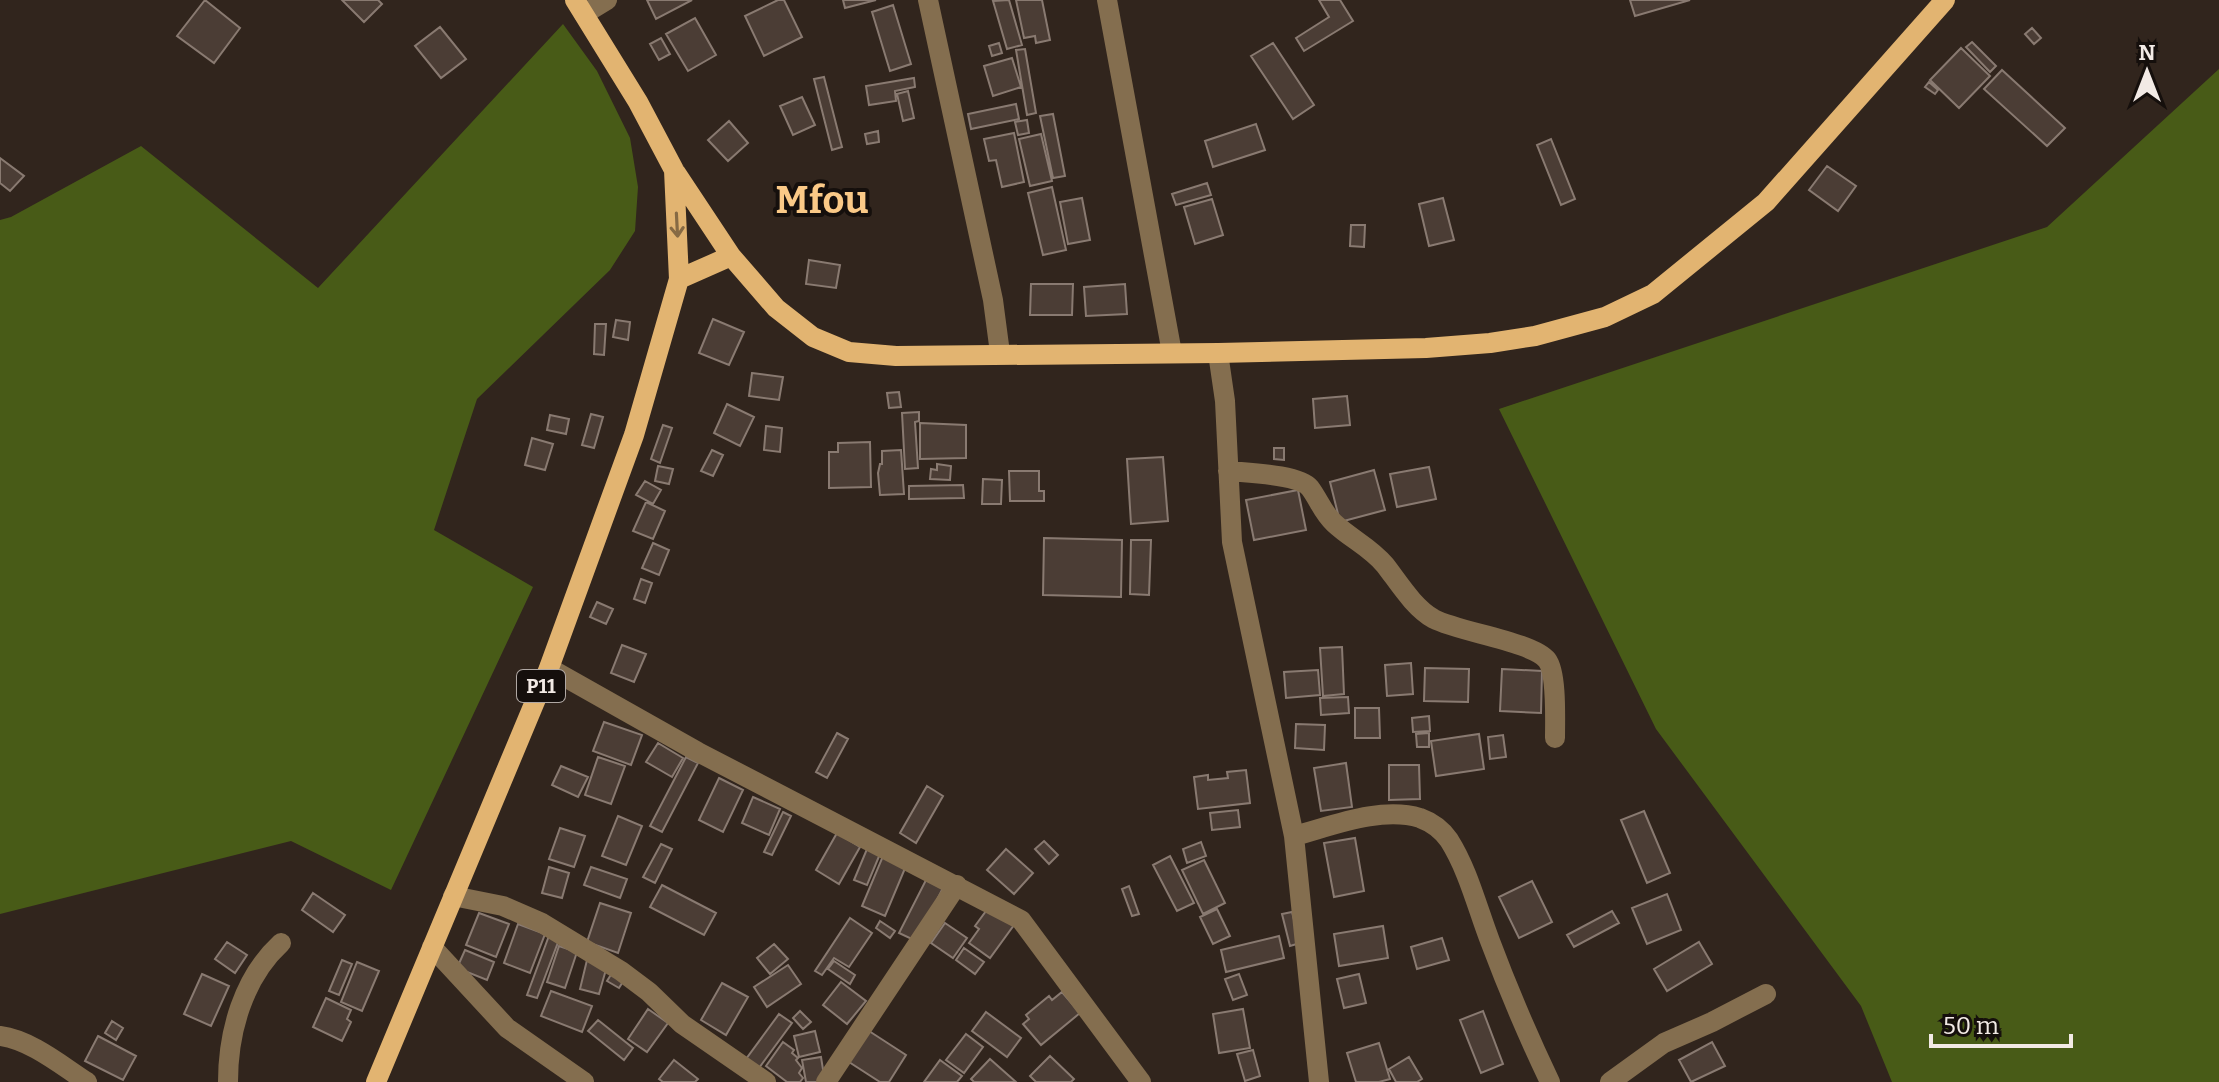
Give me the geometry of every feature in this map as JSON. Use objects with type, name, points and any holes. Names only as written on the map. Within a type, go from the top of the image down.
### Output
[{"type":"main road","points":[[674,170],[731,256],[776,308],[813,337],[849,352],[896,356],[1218,353],[1426,348],[1490,343],[1571,328],[1605,317],[1653,294],[1766,202],[1945,0]]},
{"type":"main road","name":"P11","points":[[376,1082],[549,668],[634,435],[679,279],[674,170],[638,102],[579,7]]},
{"type":"main road","points":[[679,279],[731,256]]},
{"type":"street","points":[[579,7],[607,0]]},
{"type":"street","points":[[928,0],[993,300],[1000,353]]},
{"type":"street","points":[[1107,0],[1172,353]]},
{"type":"street","points":[[1218,353],[1225,401],[1232,542],[1294,836],[1319,1082]]},
{"type":"street","points":[[1228,471],[1290,479],[1308,486],[1322,510],[1335,524],[1373,551],[1420,609],[1432,618],[1532,650],[1546,658],[1552,670],[1555,738]]},
{"type":"street","points":[[549,668],[698,752],[1021,920],[1134,1079]]},
{"type":"street","points":[[1294,836],[1387,815],[1422,819],[1439,828],[1466,873],[1509,989],[1550,1082]]},
{"type":"street","points":[[826,1082],[957,885]]},
{"type":"street","points":[[453,896],[503,906],[542,923],[621,971],[649,992],[740,1074],[766,1082]]},
{"type":"street","points":[[228,1082],[231,1036],[241,1004],[268,955],[281,943]]},
{"type":"street","points":[[432,947],[507,1028],[584,1082]]},
{"type":"street","points":[[1610,1082],[1664,1043],[1766,994]]},
{"type":"street","points":[[0,1036],[9,1037],[47,1057],[87,1082]]},
{"type":"green space","points":[[563,24],[597,71],[630,138],[638,187],[635,231],[610,270],[477,399],[434,530],[533,587],[391,890],[291,841],[0,914],[0,220],[11,217],[141,146],[318,288]]},
{"type":"green space","points":[[2219,69],[2219,1082],[1892,1082],[1861,1006],[1656,729],[1499,409],[2047,227]]},
{"type":"building","points":[[205,0],[240,28],[214,63],[177,36]]},
{"type":"building","points":[[342,0],[378,0],[382,4],[364,22]]},
{"type":"building","points":[[647,0],[692,0],[656,19]]},
{"type":"building","points":[[784,0],[802,37],[764,56],[745,16]]},
{"type":"building","points":[[843,0],[876,0],[845,8]]},
{"type":"building","points":[[1009,0],[1022,45],[1007,49],[993,1]]},
{"type":"building","points":[[1016,0],[1042,0],[1050,40],[1036,43],[1035,36],[1024,38]]},
{"type":"building","points":[[1319,0],[1340,0],[1353,21],[1304,51],[1296,38],[1329,17]]},
{"type":"building","points":[[1630,0],[1690,0],[1635,16]]},
{"type":"building","points":[[893,5],[911,64],[890,71],[872,12]]},
{"type":"building","points":[[695,18],[716,55],[688,71],[666,34]]},
{"type":"building","points":[[440,27],[466,59],[441,78],[415,46]]},
{"type":"building","points":[[2032,28],[2041,38],[2034,44],[2025,34]]},
{"type":"building","points":[[661,38],[670,54],[659,60],[650,44]]},
{"type":"building","points":[[1972,42],[1996,66],[1990,72],[1966,47]]},
{"type":"building","points":[[999,43],[1002,53],[992,56],[989,46]]},
{"type":"building","points":[[1273,43],[1314,105],[1293,119],[1251,56]]},
{"type":"building","points":[[1961,48],[1990,76],[1959,108],[1930,80]]},
{"type":"building","points":[[1025,49],[1036,113],[1027,115],[1016,50]]},
{"type":"building","points":[[1012,58],[1021,87],[993,96],[984,66]]},
{"type":"building","points":[[2002,70],[2065,128],[2047,146],[1984,89]]},
{"type":"building","points":[[824,77],[842,147],[832,150],[814,79]]},
{"type":"building","points":[[914,78],[915,87],[895,91],[896,101],[869,105],[866,86]]},
{"type":"building","points":[[1929,82],[1938,90],[1935,94],[1925,87]]},
{"type":"building","points":[[908,91],[914,118],[903,121],[897,94]]},
{"type":"building","points":[[802,97],[815,125],[793,135],[780,106]]},
{"type":"building","points":[[1016,104],[1019,119],[971,129],[968,114]]},
{"type":"building","points":[[1053,114],[1065,176],[1053,178],[1040,116]]},
{"type":"building","points":[[1027,120],[1029,133],[1018,135],[1015,122]]},
{"type":"building","points":[[729,121],[748,143],[728,161],[708,140]]},
{"type":"building","points":[[1256,124],[1265,150],[1213,167],[1205,141]]},
{"type":"building","points":[[878,131],[879,142],[867,144],[865,134]]},
{"type":"building","points":[[1014,133],[1024,182],[1002,187],[996,160],[989,161],[984,139]]},
{"type":"building","points":[[1041,134],[1052,181],[1030,186],[1019,139]]},
{"type":"building","points":[[1551,139],[1575,199],[1561,205],[1537,145]]},
{"type":"building","points":[[0,158],[24,176],[10,191],[0,183]]},
{"type":"building","points":[[1827,166],[1856,186],[1838,211],[1809,190]]},
{"type":"building","points":[[1207,183],[1211,195],[1176,205],[1172,194]]},
{"type":"building","points":[[1052,187],[1066,250],[1043,255],[1028,193]]},
{"type":"building","points":[[1082,198],[1090,240],[1068,244],[1060,202]]},
{"type":"building","points":[[1443,198],[1454,240],[1429,246],[1419,204]]},
{"type":"building","points":[[1212,199],[1223,235],[1195,244],[1184,207]]},
{"type":"building","points":[[1351,225],[1365,225],[1364,247],[1350,246]]},
{"type":"building","points":[[809,260],[840,265],[836,288],[806,284]]},
{"type":"building","points":[[1031,284],[1073,284],[1072,315],[1030,315]]},
{"type":"building","points":[[1125,284],[1127,314],[1086,316],[1084,287]]},
{"type":"building","points":[[713,319],[744,332],[729,365],[699,353]]},
{"type":"building","points":[[616,320],[630,322],[628,340],[613,337]]},
{"type":"building","points":[[595,324],[606,324],[604,355],[594,354]]},
{"type":"building","points":[[752,373],[783,377],[779,400],[749,396]]},
{"type":"building","points":[[899,392],[901,407],[889,408],[887,393]]},
{"type":"building","points":[[1347,396],[1350,425],[1315,428],[1313,399]]},
{"type":"building","points":[[727,404],[754,417],[740,446],[714,433]]},
{"type":"building","points":[[919,412],[919,421],[915,422],[918,468],[905,469],[902,413]]},
{"type":"building","points":[[591,414],[603,417],[594,448],[582,445]]},
{"type":"building","points":[[550,415],[569,419],[566,434],[547,430]]},
{"type":"building","points":[[920,423],[966,425],[966,458],[920,459]]},
{"type":"building","points":[[663,425],[672,428],[660,463],[651,459]]},
{"type":"building","points":[[766,426],[782,428],[780,452],[764,450]]},
{"type":"building","points":[[532,438],[553,444],[545,470],[525,465]]},
{"type":"building","points":[[870,442],[871,487],[829,488],[829,452],[838,452],[838,443]]},
{"type":"building","points":[[1274,448],[1284,448],[1284,460],[1274,459]]},
{"type":"building","points":[[712,450],[723,455],[713,476],[701,471]]},
{"type":"building","points":[[901,450],[904,494],[880,495],[878,473],[882,451]]},
{"type":"building","points":[[1163,457],[1168,521],[1131,524],[1127,459]]},
{"type":"building","points":[[937,464],[951,466],[950,480],[930,479],[931,469],[937,470]]},
{"type":"building","points":[[658,466],[673,469],[669,484],[655,481]]},
{"type":"building","points":[[1429,467],[1436,499],[1397,507],[1390,474]]},
{"type":"building","points":[[1374,470],[1385,510],[1340,522],[1330,482]]},
{"type":"building","points":[[1009,471],[1039,471],[1039,491],[1044,491],[1044,501],[1010,501]]},
{"type":"building","points":[[983,479],[1002,480],[1001,504],[982,504]]},
{"type":"building","points":[[645,481],[661,490],[653,504],[636,495]]},
{"type":"building","points":[[963,485],[964,498],[909,499],[909,486]]},
{"type":"building","points":[[1298,490],[1306,530],[1254,540],[1246,500]]},
{"type":"building","points":[[646,502],[665,511],[653,539],[633,531]]},
{"type":"building","points":[[1044,538],[1122,540],[1121,597],[1043,595]]},
{"type":"building","points":[[1131,540],[1151,540],[1149,595],[1130,594]]},
{"type":"building","points":[[653,543],[669,550],[659,575],[642,568]]},
{"type":"building","points":[[641,579],[652,583],[645,603],[634,599]]},
{"type":"building","points":[[597,602],[613,609],[606,624],[590,617]]},
{"type":"building","points":[[622,645],[646,654],[634,682],[611,673]]},
{"type":"building","points":[[1342,647],[1344,694],[1323,696],[1320,648]]},
{"type":"building","points":[[1411,663],[1413,694],[1387,696],[1385,665]]},
{"type":"building","points":[[1425,668],[1469,669],[1468,702],[1424,701]]},
{"type":"building","points":[[1502,669],[1542,671],[1541,713],[1500,711]]},
{"type":"building","points":[[1318,670],[1320,695],[1286,698],[1284,672]]},
{"type":"building","points":[[1348,697],[1349,713],[1321,715],[1320,698]]},
{"type":"building","points":[[1355,708],[1379,708],[1380,738],[1355,738]]},
{"type":"building","points":[[1429,716],[1430,731],[1413,732],[1412,718]]},
{"type":"building","points":[[604,722],[642,735],[631,765],[593,751]]},
{"type":"building","points":[[1296,724],[1325,725],[1324,750],[1295,748]]},
{"type":"building","points":[[837,733],[848,739],[827,778],[816,772]]},
{"type":"building","points":[[1429,733],[1429,747],[1417,747],[1416,734]]},
{"type":"building","points":[[1479,734],[1484,769],[1436,776],[1431,741]]},
{"type":"building","points":[[1503,735],[1506,757],[1490,759],[1488,737]]},
{"type":"building","points":[[658,743],[683,758],[672,777],[646,762]]},
{"type":"building","points":[[598,757],[625,766],[611,804],[585,795]]},
{"type":"building","points":[[686,757],[698,763],[662,832],[650,826]]},
{"type":"building","points":[[1346,763],[1352,807],[1321,811],[1314,768]]},
{"type":"building","points":[[1389,765],[1419,765],[1420,799],[1389,800]]},
{"type":"building","points":[[561,766],[588,777],[578,797],[552,785]]},
{"type":"building","points":[[1246,770],[1250,803],[1198,809],[1194,777],[1208,775],[1208,780],[1228,778],[1227,772]]},
{"type":"building","points":[[719,778],[743,790],[723,832],[699,820]]},
{"type":"building","points":[[927,786],[943,796],[916,843],[900,833]]},
{"type":"building","points":[[753,797],[780,809],[769,835],[742,823]]},
{"type":"building","points":[[1238,810],[1240,827],[1212,830],[1210,813]]},
{"type":"building","points":[[1644,811],[1670,873],[1647,883],[1621,820]]},
{"type":"building","points":[[783,812],[791,816],[772,855],[764,852]]},
{"type":"building","points":[[618,816],[642,826],[626,865],[602,856]]},
{"type":"building","points":[[560,828],[585,836],[574,867],[549,859]]},
{"type":"building","points":[[837,833],[860,847],[839,884],[816,870]]},
{"type":"building","points":[[1355,838],[1364,891],[1334,897],[1324,843]]},
{"type":"building","points":[[1044,841],[1058,855],[1049,864],[1035,849]]},
{"type":"building","points":[[1201,842],[1206,856],[1187,863],[1183,849]]},
{"type":"building","points":[[661,844],[672,849],[655,883],[643,877]]},
{"type":"building","points":[[867,849],[880,854],[867,885],[854,880]]},
{"type":"building","points":[[1006,849],[1033,873],[1014,894],[987,870]]},
{"type":"building","points":[[883,856],[906,866],[885,916],[862,906]]},
{"type":"building","points":[[1170,856],[1194,903],[1177,911],[1153,865]]},
{"type":"building","points":[[1204,860],[1225,903],[1203,914],[1182,870]]},
{"type":"building","points":[[549,867],[569,873],[562,898],[542,893]]},
{"type":"building","points":[[591,867],[627,879],[620,898],[584,885]]},
{"type":"building","points":[[926,880],[943,888],[916,941],[899,933]]},
{"type":"building","points":[[1532,881],[1552,922],[1519,938],[1499,897]]},
{"type":"building","points":[[662,885],[716,913],[704,935],[650,907]]},
{"type":"building","points":[[1129,886],[1139,914],[1132,916],[1122,889]]},
{"type":"building","points":[[313,893],[345,915],[333,932],[302,910]]},
{"type":"building","points":[[1667,894],[1681,930],[1647,944],[1632,908]]},
{"type":"building","points":[[600,903],[631,913],[618,953],[587,942]]},
{"type":"building","points":[[989,907],[1014,925],[990,958],[969,943],[979,929],[975,926]]},
{"type":"building","points":[[1217,909],[1230,936],[1213,944],[1200,917]]},
{"type":"building","points":[[1612,911],[1619,923],[1574,947],[1567,935]]},
{"type":"building","points":[[1292,912],[1300,943],[1290,946],[1282,914]]},
{"type":"building","points":[[479,913],[509,924],[496,957],[466,945]]},
{"type":"building","points":[[850,918],[872,933],[849,967],[834,958],[822,975],[815,971]]},
{"type":"building","points":[[880,921],[895,931],[890,938],[876,928]]},
{"type":"building","points":[[945,923],[967,938],[953,958],[931,943]]},
{"type":"building","points":[[518,924],[545,934],[530,973],[504,963]]},
{"type":"building","points":[[1383,926],[1388,958],[1339,966],[1334,934]]},
{"type":"building","points":[[550,933],[560,937],[537,998],[527,995]]},
{"type":"building","points":[[1279,936],[1284,958],[1226,972],[1221,950]]},
{"type":"building","points":[[1442,938],[1449,960],[1417,969],[1411,947]]},
{"type":"building","points":[[227,942],[247,955],[235,973],[215,959]]},
{"type":"building","points":[[1699,942],[1712,964],[1667,991],[1654,969]]},
{"type":"building","points":[[774,944],[788,959],[770,974],[757,958]]},
{"type":"building","points":[[559,946],[577,952],[565,988],[547,982]]},
{"type":"building","points":[[964,948],[984,962],[975,974],[956,960]]},
{"type":"building","points":[[465,950],[494,962],[487,980],[457,968]]},
{"type":"building","points":[[342,960],[352,964],[339,995],[329,991]]},
{"type":"building","points":[[587,960],[607,966],[599,994],[580,989]]},
{"type":"building","points":[[834,961],[855,975],[850,984],[828,969]]},
{"type":"building","points":[[357,962],[379,971],[362,1011],[341,1002]]},
{"type":"building","points":[[788,965],[801,984],[767,1007],[754,987]]},
{"type":"building","points":[[612,973],[624,980],[619,988],[607,981]]},
{"type":"building","points":[[202,974],[229,986],[211,1026],[184,1014]]},
{"type":"building","points":[[1239,974],[1247,995],[1233,1000],[1225,979]]},
{"type":"building","points":[[1359,974],[1366,1003],[1344,1008],[1337,979]]},
{"type":"building","points":[[841,982],[866,1001],[847,1024],[823,1005]]},
{"type":"building","points":[[722,983],[748,997],[726,1035],[701,1020]]},
{"type":"building","points":[[551,991],[592,1006],[582,1032],[541,1016]]},
{"type":"building","points":[[1062,992],[1080,1013],[1041,1045],[1023,1024],[1029,1019],[1026,1015],[1049,996],[1052,1000]]},
{"type":"building","points":[[326,998],[351,1010],[347,1019],[351,1022],[342,1041],[313,1027]]},
{"type":"building","points":[[648,1009],[668,1023],[647,1052],[628,1039]]},
{"type":"building","points":[[1243,1009],[1250,1048],[1219,1053],[1213,1014]]},
{"type":"building","points":[[800,1011],[811,1022],[803,1029],[793,1018]]},
{"type":"building","points":[[1483,1011],[1503,1064],[1481,1073],[1460,1020]]},
{"type":"building","points":[[986,1012],[1021,1038],[1007,1057],[972,1031]]},
{"type":"building","points":[[779,1014],[792,1023],[759,1068],[746,1059]]},
{"type":"building","points":[[598,1020],[633,1048],[624,1060],[588,1031]]},
{"type":"building","points":[[112,1021],[123,1028],[116,1040],[105,1033]]},
{"type":"building","points":[[815,1031],[820,1052],[799,1057],[794,1036]]},
{"type":"building","points":[[869,1031],[906,1055],[889,1082],[880,1082],[849,1062]]},
{"type":"building","points":[[966,1034],[983,1047],[964,1073],[946,1060]]},
{"type":"building","points":[[98,1036],[136,1056],[123,1080],[85,1061]]},
{"type":"building","points":[[783,1042],[794,1050],[792,1053],[798,1058],[796,1060],[802,1068],[799,1073],[803,1078],[800,1082],[787,1082],[766,1066]]},
{"type":"building","points":[[1712,1042],[1725,1066],[1691,1082],[1679,1060]]},
{"type":"building","points":[[1379,1043],[1390,1079],[1356,1082],[1347,1053]]},
{"type":"building","points":[[1253,1050],[1260,1076],[1245,1081],[1237,1054]]},
{"type":"building","points":[[1050,1056],[1074,1079],[1071,1082],[1036,1082],[1030,1076]]},
{"type":"building","points":[[821,1057],[825,1082],[806,1082],[802,1060]]},
{"type":"building","points":[[1409,1057],[1422,1079],[1417,1082],[1396,1082],[1389,1069]]},
{"type":"building","points":[[990,1059],[1016,1082],[974,1082],[971,1079]]},
{"type":"building","points":[[674,1060],[698,1079],[695,1082],[663,1082],[659,1079]]},
{"type":"building","points":[[940,1060],[962,1076],[957,1082],[924,1082]]},
{"type":"district","name":"Mfou","points":[[822,200]]}]
